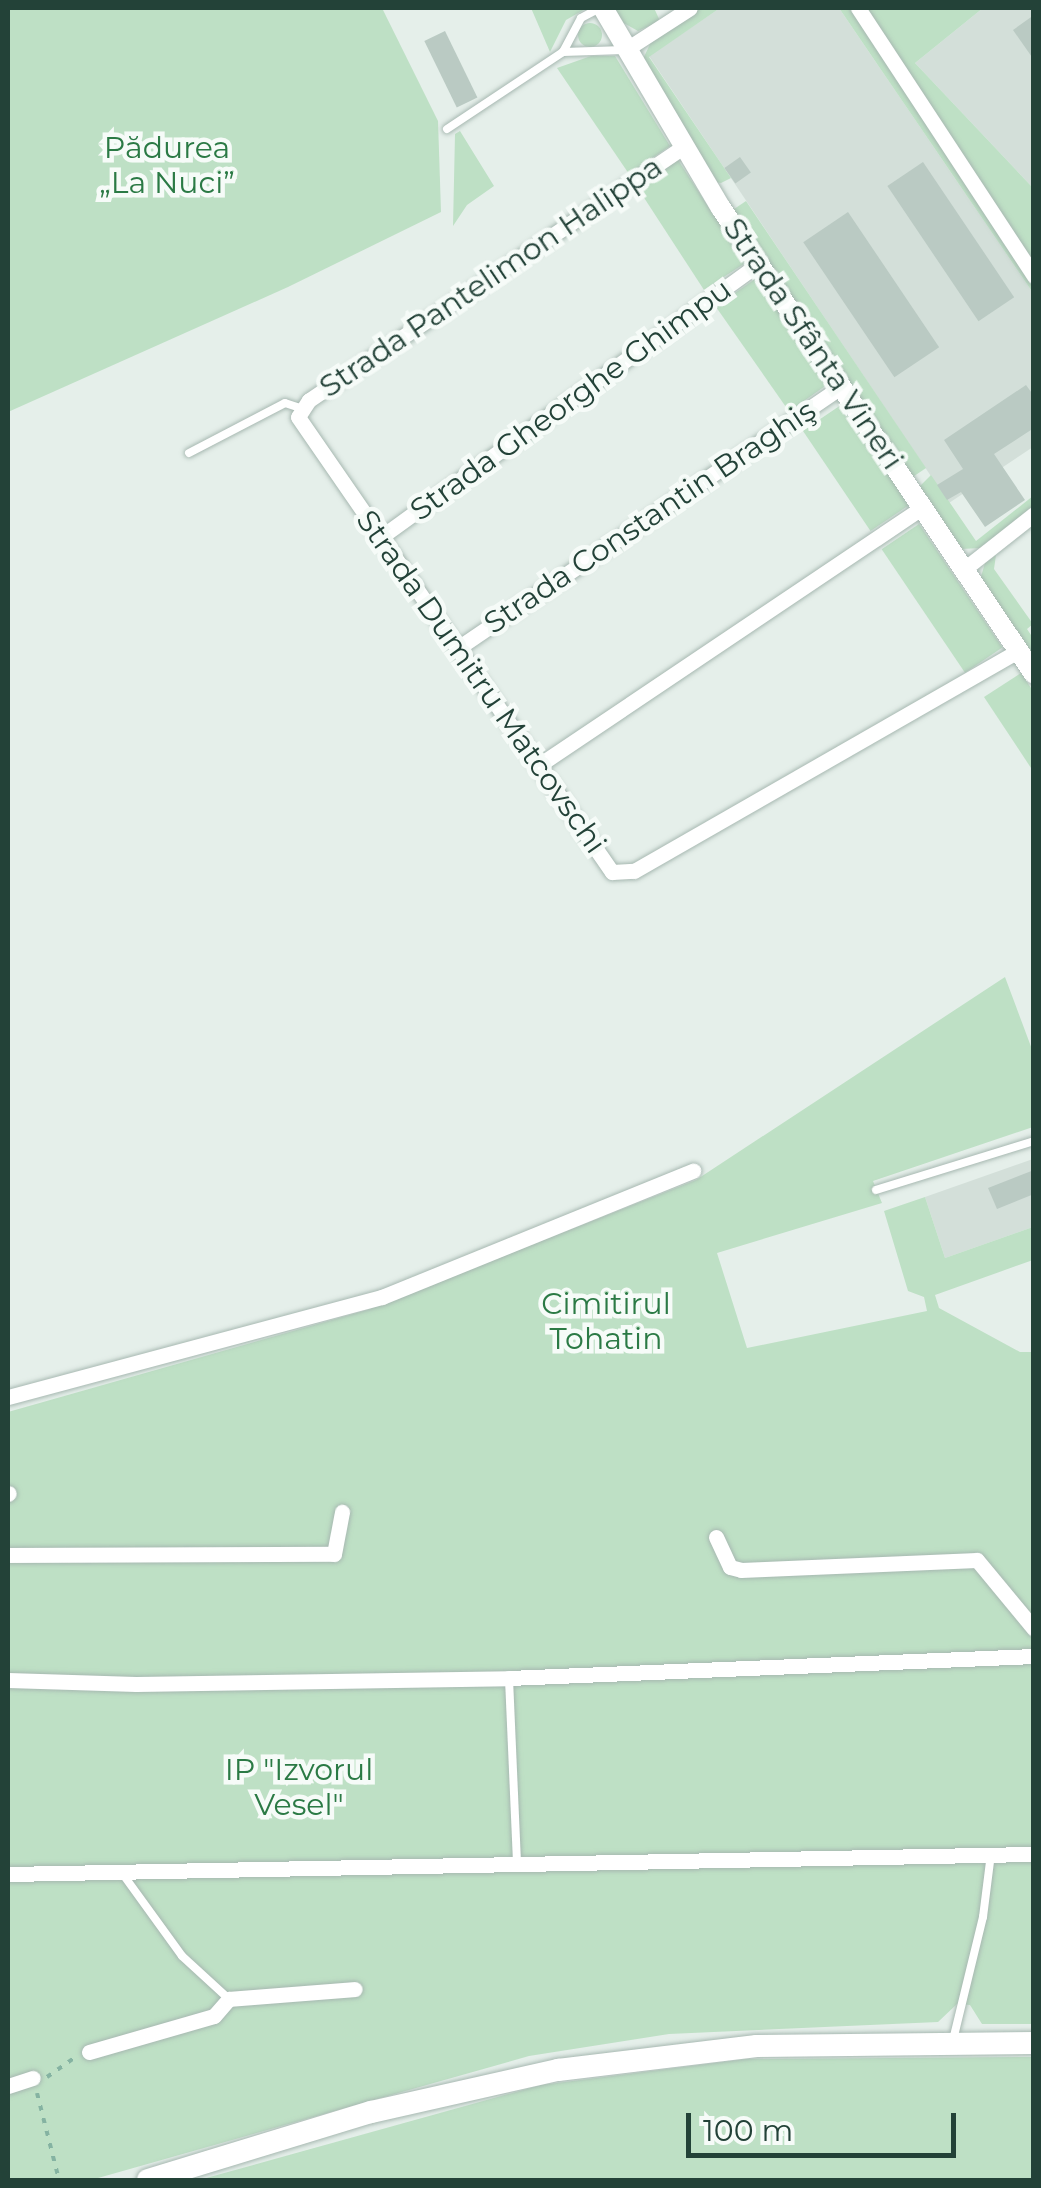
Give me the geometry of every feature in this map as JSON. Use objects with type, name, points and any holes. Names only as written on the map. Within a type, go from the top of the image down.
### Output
[{"type":"main road","points":[[148,2180],[371,2112],[558,2070],[756,2046],[1034,2044]]},
{"type":"street","name":"Strada Sfânta Vineri","points":[[602,8],[683,147],[1034,674]]},
{"type":"street","points":[[625,50],[690,8]]},
{"type":"street","points":[[858,8],[1034,276]]},
{"type":"street","name":"Strada Pantelimon Halippa","points":[[300,408],[683,147]]},
{"type":"street","name":"Strada Gheorghe Ghimpu","points":[[381,537],[761,262]]},
{"type":"street","name":"Strada Constantin Braghiş","points":[[458,648],[842,386]]},
{"type":"street","name":"Strada Dumitru Matcovschi","points":[[300,408],[298,417],[612,872],[634,871],[1018,651]]},
{"type":"street","points":[[539,765],[922,508]]},
{"type":"street","points":[[962,570],[1034,514]]},
{"type":"street","points":[[8,1398],[382,1297],[693,1170]]},
{"type":"street","points":[[8,1555],[334,1554],[342,1512]]},
{"type":"street","points":[[716,1537],[721,1555],[730,1567],[741,1570],[976,1560],[1034,1628]]},
{"type":"street","points":[[8,1680],[136,1684],[509,1678],[1034,1656]]},
{"type":"street","points":[[8,1874],[1034,1854]]},
{"type":"street","points":[[89,2052],[214,2016],[229,1999],[356,1989]]},
{"type":"street","points":[[8,2086],[33,2078]]},
{"type":"lane","points":[[447,130],[563,52],[580,18],[602,8]]},
{"type":"lane","points":[[563,52],[625,50]]},
{"type":"lane","points":[[189,453],[285,402],[300,408]]},
{"type":"lane","points":[[876,1190],[1034,1141]]},
{"type":"lane","points":[[509,1678],[517,1864]]},
{"type":"lane","points":[[952,2044],[982,1917],[992,1854]]},
{"type":"lane","points":[[122,1874],[182,1956],[229,1999]]},
{"type":"path","points":[[59,2180],[33,2078],[44,2079],[89,2052]]},
{"type":"shaded area","points":[[720,8],[839,8],[1033,293],[1033,447],[949,503],[649,56]]},
{"type":"shaded area","points":[[983,8],[1033,8],[1033,188],[915,63]]},
{"type":"shaded area","points":[[1033,1159],[1033,1227],[945,1258],[925,1197]]},
{"type":"green space","name":"Pădurea „La Nuci”","points":[[8,8],[382,8],[438,121],[441,212],[288,287],[8,412]]},
{"type":"green space","points":[[531,8],[587,8],[566,20],[550,52]]},
{"type":"green space","points":[[614,8],[654,8],[660,21],[638,31],[620,21]]},
{"type":"green space","points":[[698,8],[720,8],[649,57],[731,178],[721,183],[714,182],[642,61],[652,40]]},
{"type":"green space","points":[[839,8],[983,8],[915,63],[1033,188],[1033,293]]},
{"type":"green space","points":[[590,23],[602,35],[590,47],[578,35]]},
{"type":"green space","points":[[591,56],[615,56],[670,146],[629,174],[557,68]]},
{"type":"green space","points":[[460,131],[494,186],[467,205],[453,226],[455,134]]},
{"type":"green space","points":[[678,160],[745,263],[704,290],[637,187]]},
{"type":"green space","points":[[746,201],[926,468],[912,477],[732,211]]},
{"type":"green space","points":[[755,279],[828,384],[789,411],[716,307]]},
{"type":"green space","points":[[841,405],[909,505],[871,531],[803,431]]},
{"type":"green space","points":[[931,475],[976,541],[1033,496],[1033,506],[981,548],[961,549],[918,488]]},
{"type":"green space","points":[[919,524],[1002,648],[965,673],[882,549]]},
{"type":"green space","points":[[996,555],[994,569],[1033,624],[1027,629],[1033,638],[1033,660],[980,580],[985,563]]},
{"type":"green space","points":[[1021,673],[1033,691],[1033,771],[984,697]]},
{"type":"green space","name":"IP \"Izvorul Vesel\"","points":[[1005,977],[1033,1052],[1033,1127],[873,1181],[882,1203],[717,1253],[747,1348],[927,1311],[924,1297],[908,1291],[884,1211],[925,1197],[945,1258],[1033,1227],[1033,1260],[935,1295],[939,1308],[1020,1352],[1033,1352],[1033,2024],[982,2024],[970,2005],[957,2004],[938,2022],[669,2034],[529,2056],[91,2180],[8,2180],[8,1412],[367,1310],[696,1180]]},
{"type":"green space","points":[[1033,2057],[1033,2180],[199,2180],[541,2085],[746,2059]]},
{"type":"building","points":[[1034,15],[1034,60],[1013,30]]},
{"type":"building","points":[[445,31],[477,98],[457,108],[424,41]]},
{"type":"building","points":[[740,157],[751,173],[735,183],[724,168]]},
{"type":"building","points":[[923,162],[1014,297],[978,321],[887,186]]},
{"type":"building","points":[[848,212],[939,347],[894,377],[803,242]]},
{"type":"building","points":[[1026,385],[1034,396],[1034,428],[994,454],[1025,500],[985,527],[961,492],[947,500],[937,485],[963,469],[944,440]]},
{"type":"building","points":[[1034,1170],[1034,1194],[997,1209],[988,1188]]},
{"type":"park label","name":"Cimitirul Tohatin","points":[[606,1321]]}]
